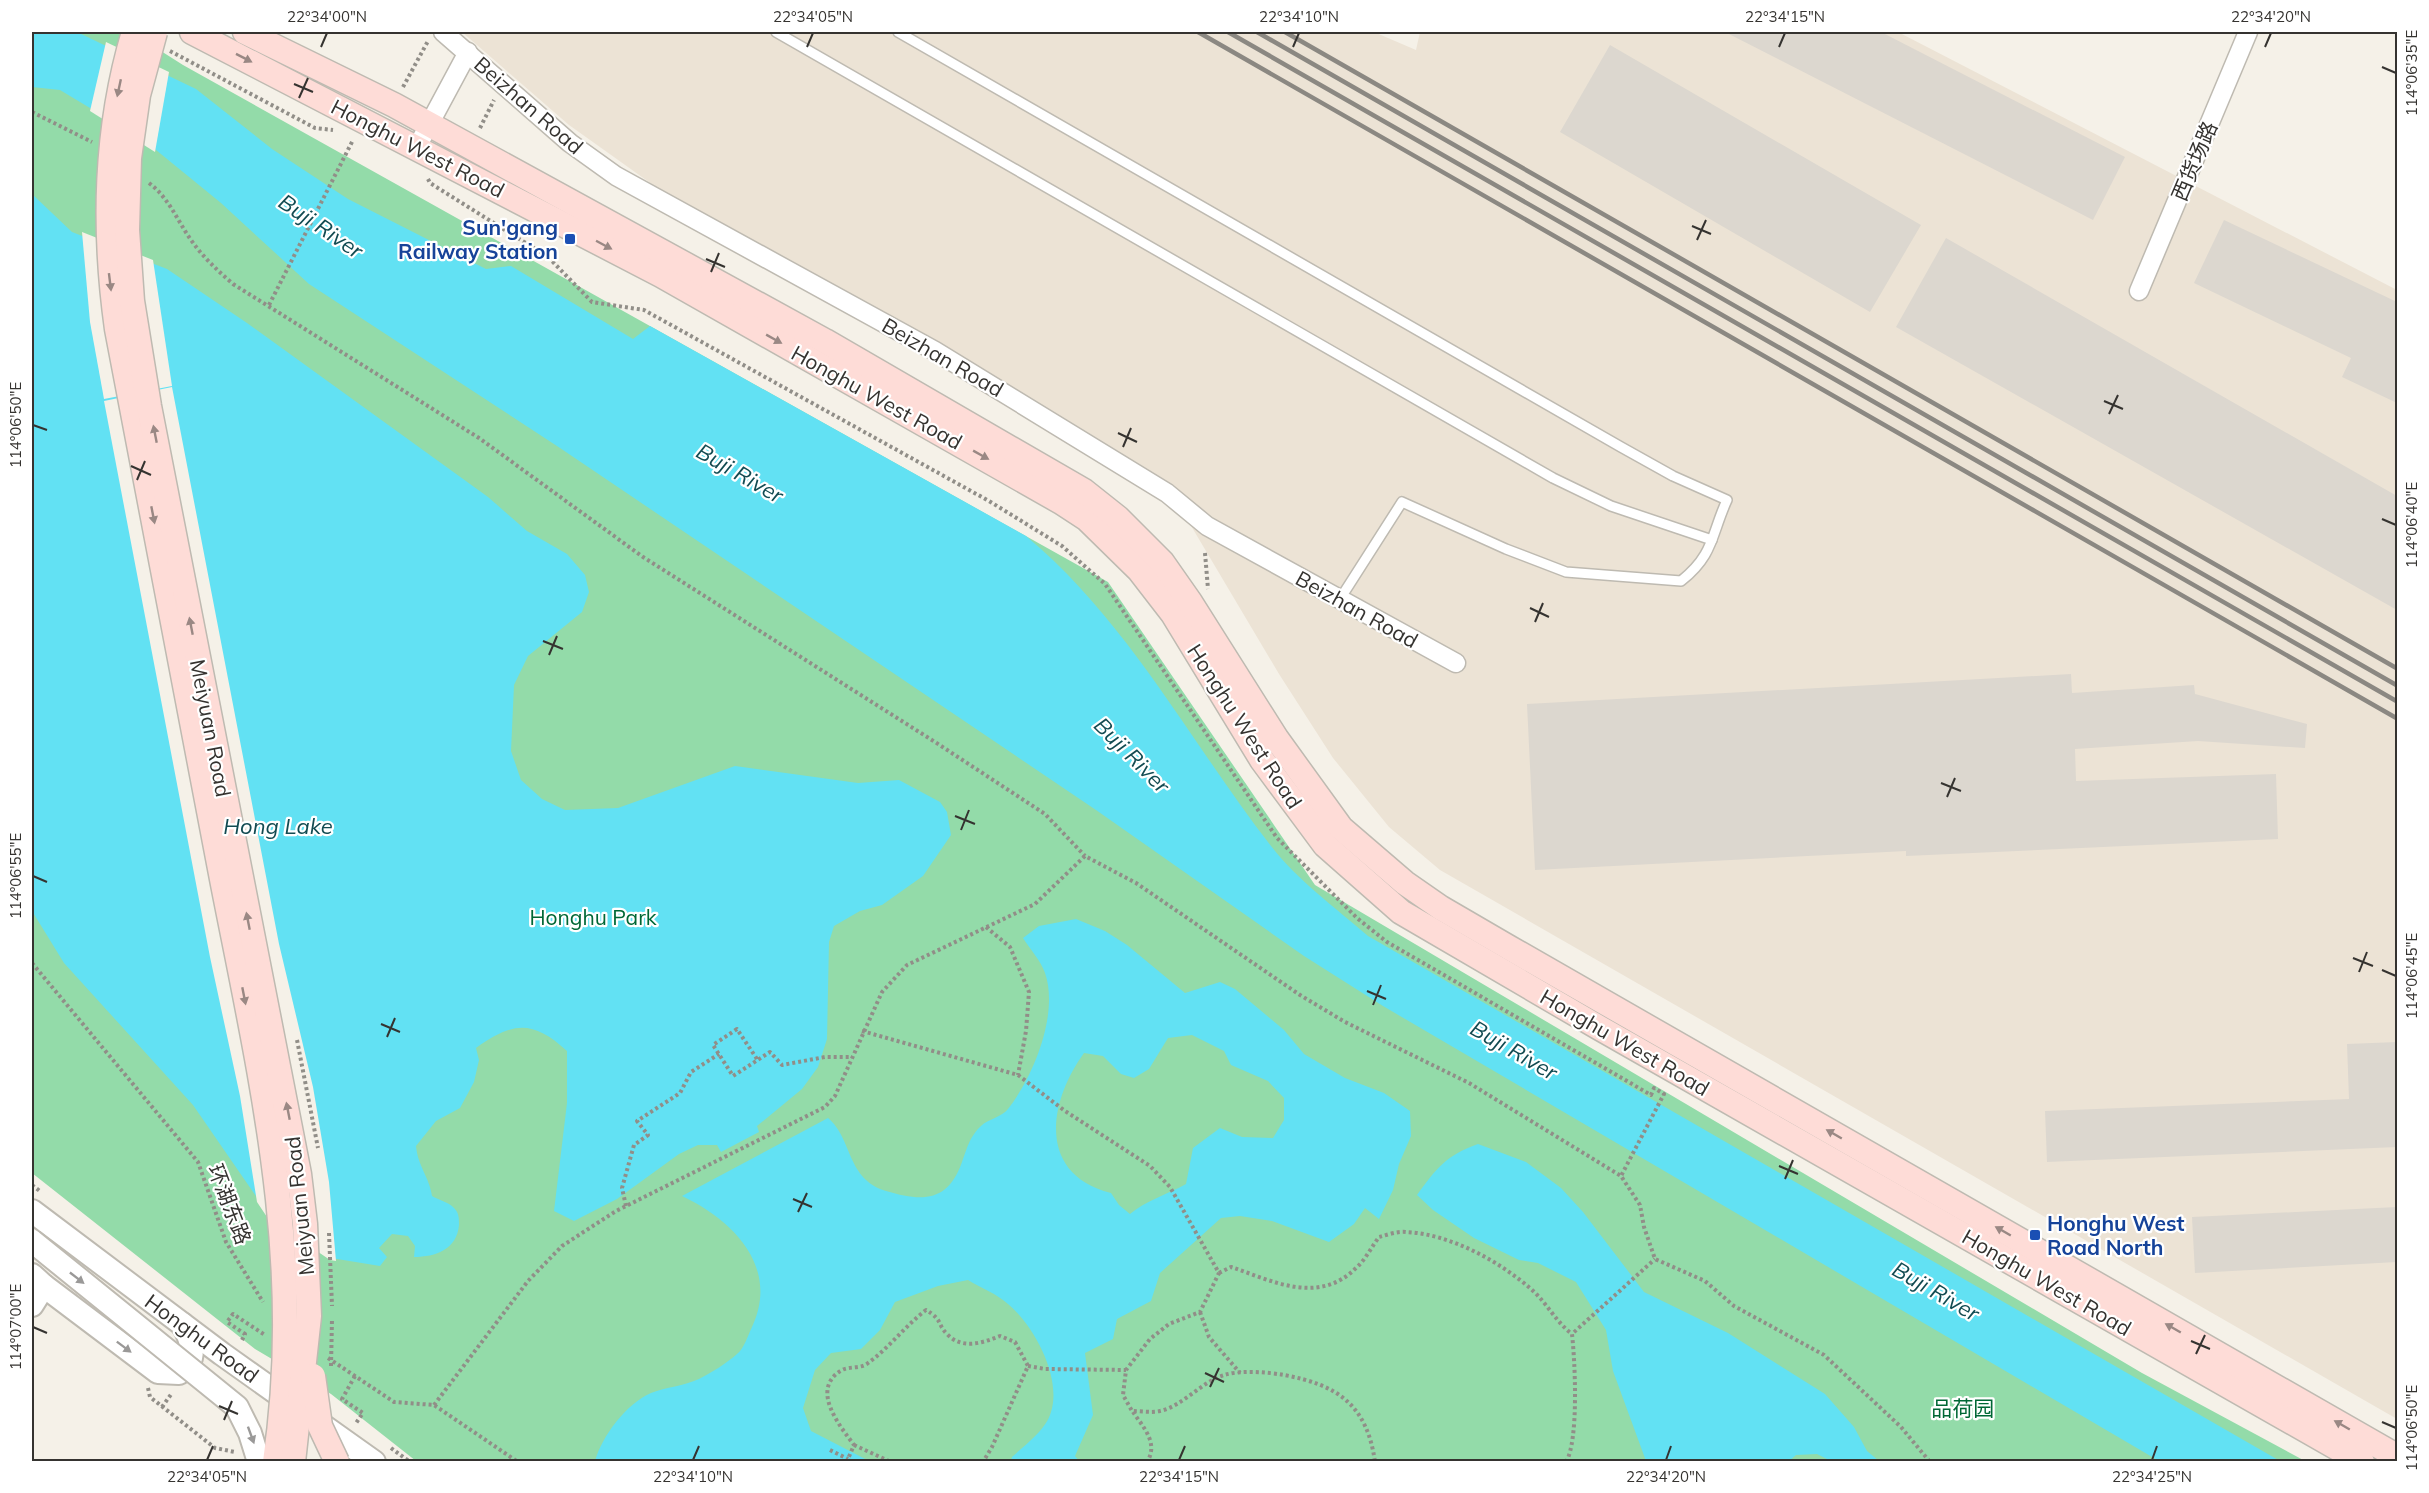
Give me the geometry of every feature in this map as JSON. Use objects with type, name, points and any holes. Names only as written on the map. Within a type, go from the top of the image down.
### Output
[{"type":"main road","name":"Meiyuan Road","points":[[134,32],[117,93],[109,166],[109,276],[117,329],[234,939],[276,1176],[286,1272],[287,1351],[275,1461]]},
{"type":"main road","name":"Honghu West Road","points":[[192,32],[671,280],[1020,477],[1087,519],[1139,570],[1173,614],[1262,760],[1325,845],[1401,912],[1619,1039],[2362,1461]]},
{"type":"main road","name":"Honghu West Road","points":[[245,32],[429,125],[825,341],[1040,463],[1102,504],[1167,570],[1276,738],[1341,828],[1376,861],[1441,908],[2396,1455]]},
{"type":"main road","name":"Meiyuan Road","points":[[158,39],[138,94],[129,158],[127,230],[132,301],[160,464],[299,1174],[305,1224],[309,1316],[293,1461]]},
{"type":"main road","points":[[309,1316],[317,1410],[323,1436],[337,1461]]},
{"type":"street","name":"西货场路","points":[[2139,291],[2248,32]]},
{"type":"street","name":"Beizhan Road","points":[[436,35],[468,52],[570,143],[616,176],[935,351],[1167,493],[1207,526],[1456,663]]},
{"type":"street","points":[[417,147],[468,52]]},
{"type":"street","name":"Honghu Road","points":[[32,1211],[181,1323],[382,1454]]},
{"type":"street","points":[[32,1241],[237,1407],[250,1433],[252,1459]]},
{"type":"street","points":[[32,1305],[38,1281],[158,1372],[178,1373],[190,1362],[192,1345],[181,1323]]},
{"type":"lane","points":[[776,32],[1553,478],[1611,506],[1712,540]]},
{"type":"lane","points":[[898,32],[1610,441],[1673,476],[1727,501],[1712,540],[1698,567],[1681,581],[1566,572],[1506,549],[1402,502],[1340,599]]},
{"type":"path","points":[[403,88],[436,35]]},
{"type":"path","points":[[158,39],[315,128],[334,130]]},
{"type":"path","points":[[480,128],[495,100]]},
{"type":"path","points":[[32,112],[100,148]]},
{"type":"path","points":[[269,306],[353,140]]},
{"type":"path","points":[[427,175],[430,183],[548,257],[592,302],[644,310],[989,501],[1062,546],[1105,584],[1277,838],[1357,918],[1388,942],[1651,1095],[1654,1088],[1664,1094],[1621,1176]]},
{"type":"path","points":[[148,183],[158,190],[176,213],[190,239],[208,263],[233,284],[479,438],[643,556],[935,741],[1045,814],[1084,856],[1136,883],[1345,1022],[1469,1083],[1621,1176],[1640,1205],[1644,1227],[1655,1259],[1705,1281],[1734,1306],[1824,1355],[1901,1427],[1930,1461]]},
{"type":"path","points":[[1205,553],[1206,578],[1212,597]]},
{"type":"path","points":[[434,1405],[528,1281],[562,1246],[626,1206],[825,1107],[835,1096],[882,992],[907,965],[1035,904],[1084,856]]},
{"type":"path","points":[[986,927],[1010,947],[1029,992],[1026,1031],[1018,1075]]},
{"type":"path","name":"环湖东路","points":[[32,963],[198,1162],[226,1242],[250,1285],[267,1308]]},
{"type":"path","points":[[757,1059],[737,1029],[713,1045],[734,1076],[770,1052],[782,1065],[825,1057],[852,1057]]},
{"type":"path","points":[[862,1032],[1018,1075],[1065,1111],[1150,1166],[1170,1187],[1220,1273]]},
{"type":"path","points":[[626,1206],[622,1188],[634,1145],[648,1135],[637,1121],[680,1093],[691,1072],[719,1054]]},
{"type":"path","points":[[32,1185],[50,1199]]},
{"type":"path","points":[[1147,1461],[1151,1455],[1150,1436],[1123,1395],[1126,1370],[1150,1339],[1169,1324],[1200,1312],[1220,1273],[1231,1267],[1289,1288],[1328,1286],[1343,1279],[1358,1266],[1379,1237],[1404,1232],[1422,1234],[1477,1254],[1509,1272],[1532,1290],[1550,1308],[1562,1327],[1572,1334]]},
{"type":"path","points":[[1566,1461],[1572,1451],[1574,1429],[1572,1334],[1655,1259]]},
{"type":"path","points":[[891,1461],[854,1445],[833,1416],[827,1401],[829,1383],[842,1370],[866,1366],[926,1310],[938,1317],[946,1334],[964,1344],[982,1343],[999,1336],[1015,1342],[1028,1366]]},
{"type":"path","points":[[1200,1312],[1209,1336],[1240,1374]]},
{"type":"path","points":[[242,1340],[245,1334],[227,1322],[234,1314],[268,1338]]},
{"type":"path","points":[[223,1327],[250,1347]]},
{"type":"path","points":[[326,1358],[394,1402],[434,1405],[518,1461]]},
{"type":"path","points":[[1028,1366],[1045,1369],[1126,1370]]},
{"type":"path","points":[[983,1461],[992,1448],[1028,1366]]},
{"type":"path","points":[[1132,1411],[1161,1411],[1224,1375],[1269,1372],[1306,1379],[1324,1385],[1345,1398],[1362,1417],[1372,1443],[1375,1461]]},
{"type":"path","points":[[355,1376],[342,1399],[363,1413],[356,1423]]},
{"type":"path","points":[[150,1397],[215,1448],[252,1459]]},
{"type":"path","points":[[348,1417],[365,1429]]},
{"type":"path","points":[[830,1450],[849,1460],[854,1445]]},
{"type":"path","points":[[382,1454],[410,1461]]},
{"type":"shaded area","points":[[462,32],[1374,32],[1416,50],[1420,32],[1898,32],[2397,290],[2397,1419],[1440,870],[1389,827],[1333,758],[1279,674],[1168,487],[663,192],[569,125]]},
{"type":"green space","name":"Honghu Park","points":[[32,32],[131,32],[183,65],[1108,582],[1315,885],[2142,1373],[2305,1461],[416,1461],[331,1394],[255,1349],[32,1173]]},
{"type":"water","name":"Buji River","points":[[32,32],[77,32],[196,89],[272,149],[348,199],[486,269],[511,266],[633,339],[650,326],[1026,536],[1063,570],[1127,644],[1241,806],[1281,858],[1305,882],[1368,936],[2280,1461],[2159,1461],[1383,1006],[1304,956],[1096,810],[560,448],[309,284],[221,203],[145,141],[60,90],[32,87]]},
{"type":"water","name":"Hong Lake","points":[[32,194],[72,232],[167,269],[247,323],[488,497],[527,531],[567,554],[585,575],[589,592],[582,612],[528,656],[514,685],[511,751],[521,780],[542,799],[565,810],[618,808],[735,766],[858,783],[899,780],[940,802],[947,812],[951,835],[923,876],[882,905],[860,911],[834,926],[829,942],[827,1039],[818,1067],[802,1089],[757,1126],[759,1132],[721,1152],[717,1145],[698,1145],[679,1154],[617,1199],[574,1221],[554,1211],[567,1103],[567,1051],[543,1033],[533,1029],[512,1029],[489,1039],[476,1048],[479,1060],[474,1082],[460,1108],[436,1121],[416,1146],[432,1196],[451,1205],[458,1213],[459,1225],[450,1246],[437,1253],[414,1257],[415,1246],[408,1236],[392,1234],[379,1248],[387,1257],[380,1266],[331,1258],[269,1215],[193,1105],[64,963],[32,911]]},
{"type":"water","points":[[1076,919],[1105,931],[1127,945],[1185,993],[1220,982],[1235,989],[1284,1030],[1304,1054],[1345,1078],[1384,1093],[1410,1111],[1411,1136],[1399,1164],[1393,1190],[1379,1219],[1365,1208],[1354,1224],[1329,1242],[1272,1221],[1240,1216],[1221,1218],[1160,1273],[1151,1301],[1117,1319],[1113,1339],[1085,1353],[1093,1415],[1075,1456],[1079,1461],[1011,1461],[1012,1457],[1045,1425],[1051,1412],[1053,1383],[1036,1339],[1018,1314],[999,1297],[968,1280],[938,1286],[895,1302],[880,1330],[861,1349],[831,1353],[815,1370],[803,1408],[811,1431],[869,1461],[595,1461],[609,1431],[633,1405],[651,1393],[704,1377],[719,1368],[739,1352],[752,1327],[759,1305],[760,1285],[756,1266],[747,1248],[718,1218],[682,1196],[828,1118],[842,1137],[857,1168],[873,1185],[899,1195],[912,1197],[933,1196],[942,1192],[956,1175],[969,1142],[977,1130],[1008,1109],[1018,1095],[1042,1044],[1049,1006],[1048,989],[1045,973],[1023,938],[1039,926]],"holes":[[[1192,1035],[1224,1051],[1231,1065],[1268,1081],[1284,1098],[1284,1120],[1273,1138],[1242,1137],[1220,1128],[1193,1148],[1186,1184],[1150,1201],[1130,1214],[1119,1205],[1111,1193],[1087,1184],[1070,1170],[1060,1154],[1056,1135],[1057,1114],[1063,1093],[1084,1053],[1103,1056],[1121,1074],[1134,1078],[1149,1069],[1168,1038]]]},
{"type":"water","points":[[1478,1144],[1526,1162],[1561,1188],[1583,1212],[1644,1292],[1728,1333],[1825,1394],[1854,1427],[1867,1451],[1879,1461],[1831,1461],[1817,1454],[1796,1455],[1788,1462],[1646,1461],[1613,1371],[1606,1330],[1576,1282],[1538,1263],[1519,1260],[1474,1238],[1433,1210],[1417,1195],[1430,1177],[1449,1158]]},
{"type":"pier","points":[[106,42],[169,72],[155,152],[90,111]]},
{"type":"pier","points":[[82,232],[153,260],[172,386],[104,399],[90,322]]},
{"type":"pier","points":[[172,387],[279,944],[313,1087],[329,1182],[336,1261],[330,1260],[267,1217],[257,1202],[240,1096],[210,957],[104,401]]},
{"type":"building","points":[[1725,32],[1881,32],[2125,157],[2093,220]]},
{"type":"building","points":[[1610,45],[1921,225],[1870,312],[1560,132]]},
{"type":"building","points":[[2224,220],[2397,302],[2397,403],[2342,377],[2351,358],[2194,283]]},
{"type":"building","points":[[1946,238],[2397,496],[2397,610],[1896,327]]},
{"type":"building","points":[[2071,674],[2072,693],[2194,685],[2195,694],[2307,724],[2305,748],[2198,741],[2075,749],[2076,781],[2276,774],[2278,839],[1906,856],[1906,851],[1535,870],[1527,704]]},
{"type":"building","points":[[2397,1042],[2397,1147],[2047,1162],[2045,1111],[2349,1099],[2347,1044]]},
{"type":"building","points":[[2397,1207],[2397,1262],[2195,1273],[2192,1217]]},
{"type":"railway","points":[[1198,32],[2398,719]]},
{"type":"railway","points":[[1228,32],[2398,702]]},
{"type":"railway","points":[[1257,32],[2398,686]]},
{"type":"railway","points":[[1285,32],[2398,669]]},
{"type":"place","name":"Sun'gang Railway Station","points":[[570,239]]},
{"type":"place","name":"Honghu West Road North","points":[[2035,1235]]},
{"type":"park label","name":"品荷园","points":[[1963,1408]]}]
